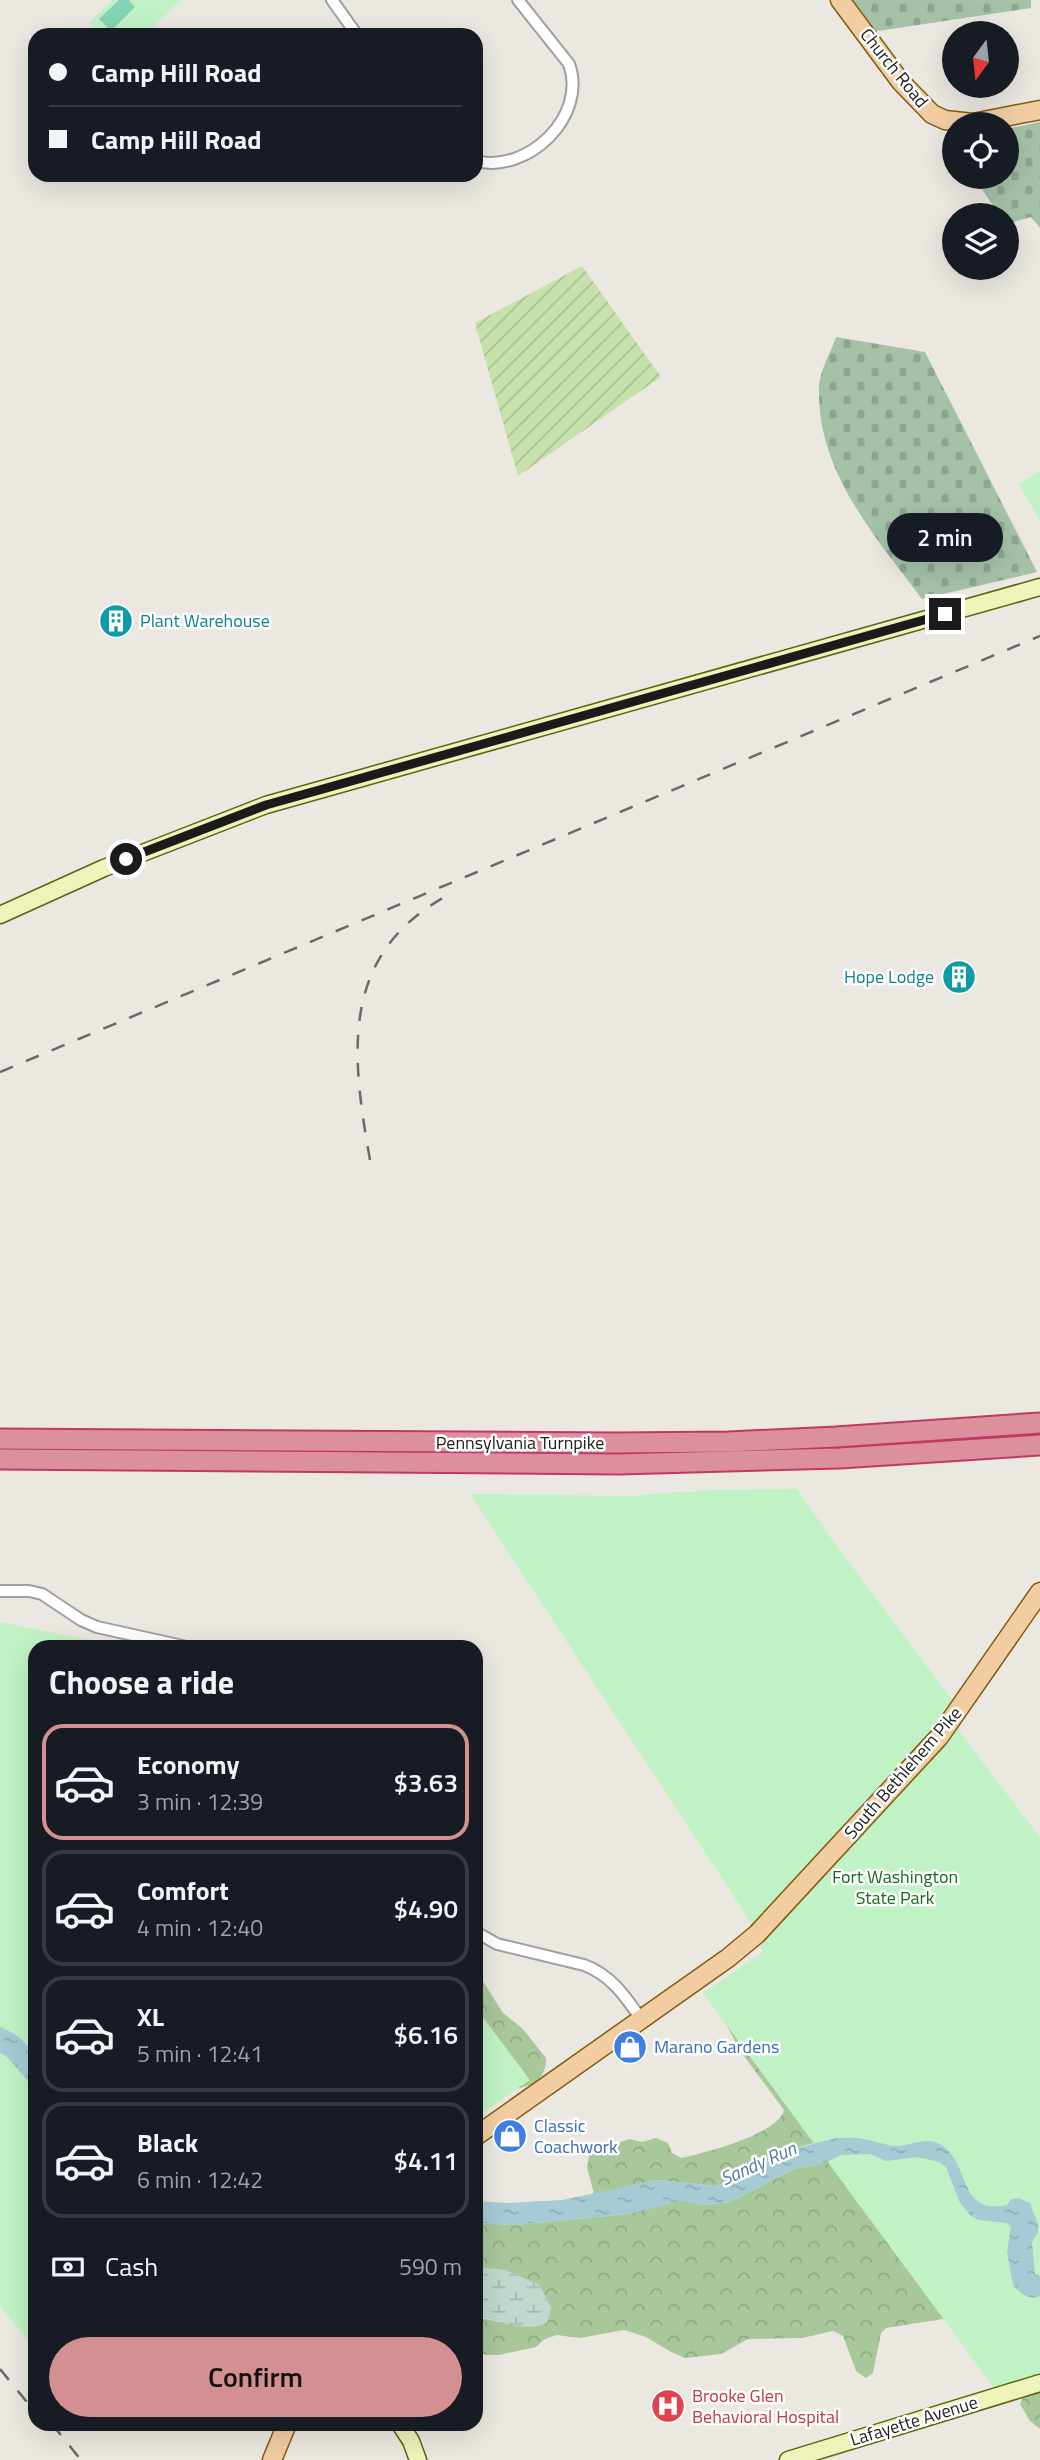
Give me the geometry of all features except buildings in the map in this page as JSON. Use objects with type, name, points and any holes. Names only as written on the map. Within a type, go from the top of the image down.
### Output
[{"type":"highway","name":"Pennsylvania Turnpike","points":[[0,1438],[617,1443],[836,1437],[1040,1423]]},
{"type":"highway","name":"Pennsylvania Turnpike","points":[[0,1459],[619,1464],[826,1458],[1040,1445]]},
{"type":"main road","name":"Church Road","points":[[840,0],[901,82],[932,114],[952,121],[973,122],[1040,110]]},
{"type":"main road","name":"South Bethlehem Pike","points":[[483,2131],[757,1934],[896,1786],[951,1722],[1040,1592]]},
{"type":"main road","points":[[272,2460],[284,2431]]},
{"type":"street","points":[[332,0],[352,28]]},
{"type":"street","points":[[483,161],[510,161],[537,148],[556,131],[572,97],[574,76],[569,64],[518,0]]},
{"type":"street","points":[[0,915],[104,868],[266,805],[1040,587]]},
{"type":"street","points":[[0,1591],[42,1594],[81,1620],[97,1627],[156,1640]]},
{"type":"street","points":[[483,1936],[497,1944],[591,1967],[614,1983],[641,2019]]},
{"type":"street","name":"Lafayette Avenue","points":[[788,2460],[1040,2383]]},
{"type":"street","points":[[405,2431],[418,2460]]},
{"type":"green space","points":[[113,0],[181,0],[152,28],[94,28],[89,23]]},
{"type":"green space","points":[[119,0],[129,0],[135,7],[114,28],[108,28],[99,19]]},
{"type":"green space","points":[[848,0],[1031,0],[1031,8],[871,32]]},
{"type":"green space","points":[[1040,122],[1040,228],[1031,217],[1019,220],[1019,203],[991,203],[982,189],[1019,189],[1019,126]]},
{"type":"green space","points":[[582,266],[661,377],[518,476],[475,323]]},
{"type":"green space","points":[[836,337],[925,352],[1037,572],[922,599],[868,527],[838,475],[828,448],[821,419],[819,388],[823,369]]},
{"type":"green space","points":[[1039,471],[1040,473],[1040,521],[1019,484]]},
{"type":"green space","name":"Fort Washington State Park","points":[[797,1489],[953,1701],[961,1734],[1040,1837],[1040,2375],[995,2389],[703,1993],[763,1952],[752,1924],[470,1494],[629,1496],[712,1490]]},
{"type":"green space","points":[[0,1622],[90,1640],[28,1640],[28,2340],[0,2306]]},
{"type":"green space","points":[[483,1981],[503,2013],[522,2028],[546,2058],[539,2079],[520,2088],[483,2089]]},
{"type":"green space","points":[[720,2013],[817,2142],[782,2152],[743,2177],[715,2186],[657,2180],[594,2194],[587,2167],[592,2149],[599,2145],[629,2139],[642,2142],[656,2138],[668,2143],[672,2153],[681,2158],[739,2141],[769,2127],[779,2119],[784,2110],[741,2052]]},
{"type":"green space","points":[[483,2017],[530,2080],[483,2112]]},
{"type":"green space","points":[[841,2155],[949,2318],[886,2328],[881,2333],[873,2373],[866,2378],[856,2371],[843,2336],[833,2331],[802,2338],[748,2339],[721,2354],[685,2358],[646,2337],[624,2330],[580,2338],[557,2335],[545,2339],[536,2347],[499,2355],[483,2354],[483,2319],[499,2322],[551,2308],[539,2285],[501,2270],[483,2269],[483,2223],[514,2225],[628,2214],[681,2200],[705,2205],[730,2202],[794,2169],[827,2162]]},
{"type":"green space","points":[[483,2269],[505,2270],[539,2285],[551,2309],[547,2323],[530,2327],[483,2318]]},
{"type":"green space","points":[[1040,2391],[1040,2429],[1030,2421],[1020,2404],[1023,2398]]},
{"type":"water","points":[[0,2027],[20,2038],[28,2048],[28,2081],[7,2057],[0,2053]]},
{"type":"water","points":[[836,2138],[861,2138],[895,2146],[928,2141],[938,2143],[949,2151],[956,2161],[972,2195],[979,2202],[991,2206],[1007,2205],[1011,2199],[1019,2198],[1030,2203],[1038,2224],[1038,2232],[1032,2242],[1035,2274],[1040,2276],[1040,2296],[1028,2297],[1013,2285],[1007,2252],[1011,2227],[1006,2223],[979,2220],[971,2216],[960,2203],[946,2167],[939,2162],[917,2157],[886,2161],[870,2154],[841,2155],[827,2162],[794,2169],[730,2202],[705,2205],[681,2201],[628,2214],[514,2225],[483,2223],[483,2201],[562,2200],[657,2180],[715,2186],[743,2177],[782,2152]]},
{"type":"railway","points":[[0,1072],[1040,636]]},
{"type":"railway","points":[[370,1160],[359,1082],[361,1009],[371,976],[388,945],[414,918],[450,894]]},
{"type":"railway","points":[[0,2369],[28,2403]]},
{"type":"railway","points":[[58,2431],[81,2460]]},
{"type":"place","name":"Plant Warehouse","points":[[116,621]]},
{"type":"place","name":"Hope Lodge","points":[[959,977]]},
{"type":"place","name":"Marano Gardens","points":[[630,2047]]},
{"type":"place","name":"Classic Coachwork","points":[[510,2136]]},
{"type":"place","name":"Brooke Glen Behavioral Hospital","points":[[668,2406]]},
{"type":"route","points":[[126,859],[266,805],[945,614]]},
{"type":"water label","name":"Sandy Run","points":[[758,2163]]}]
